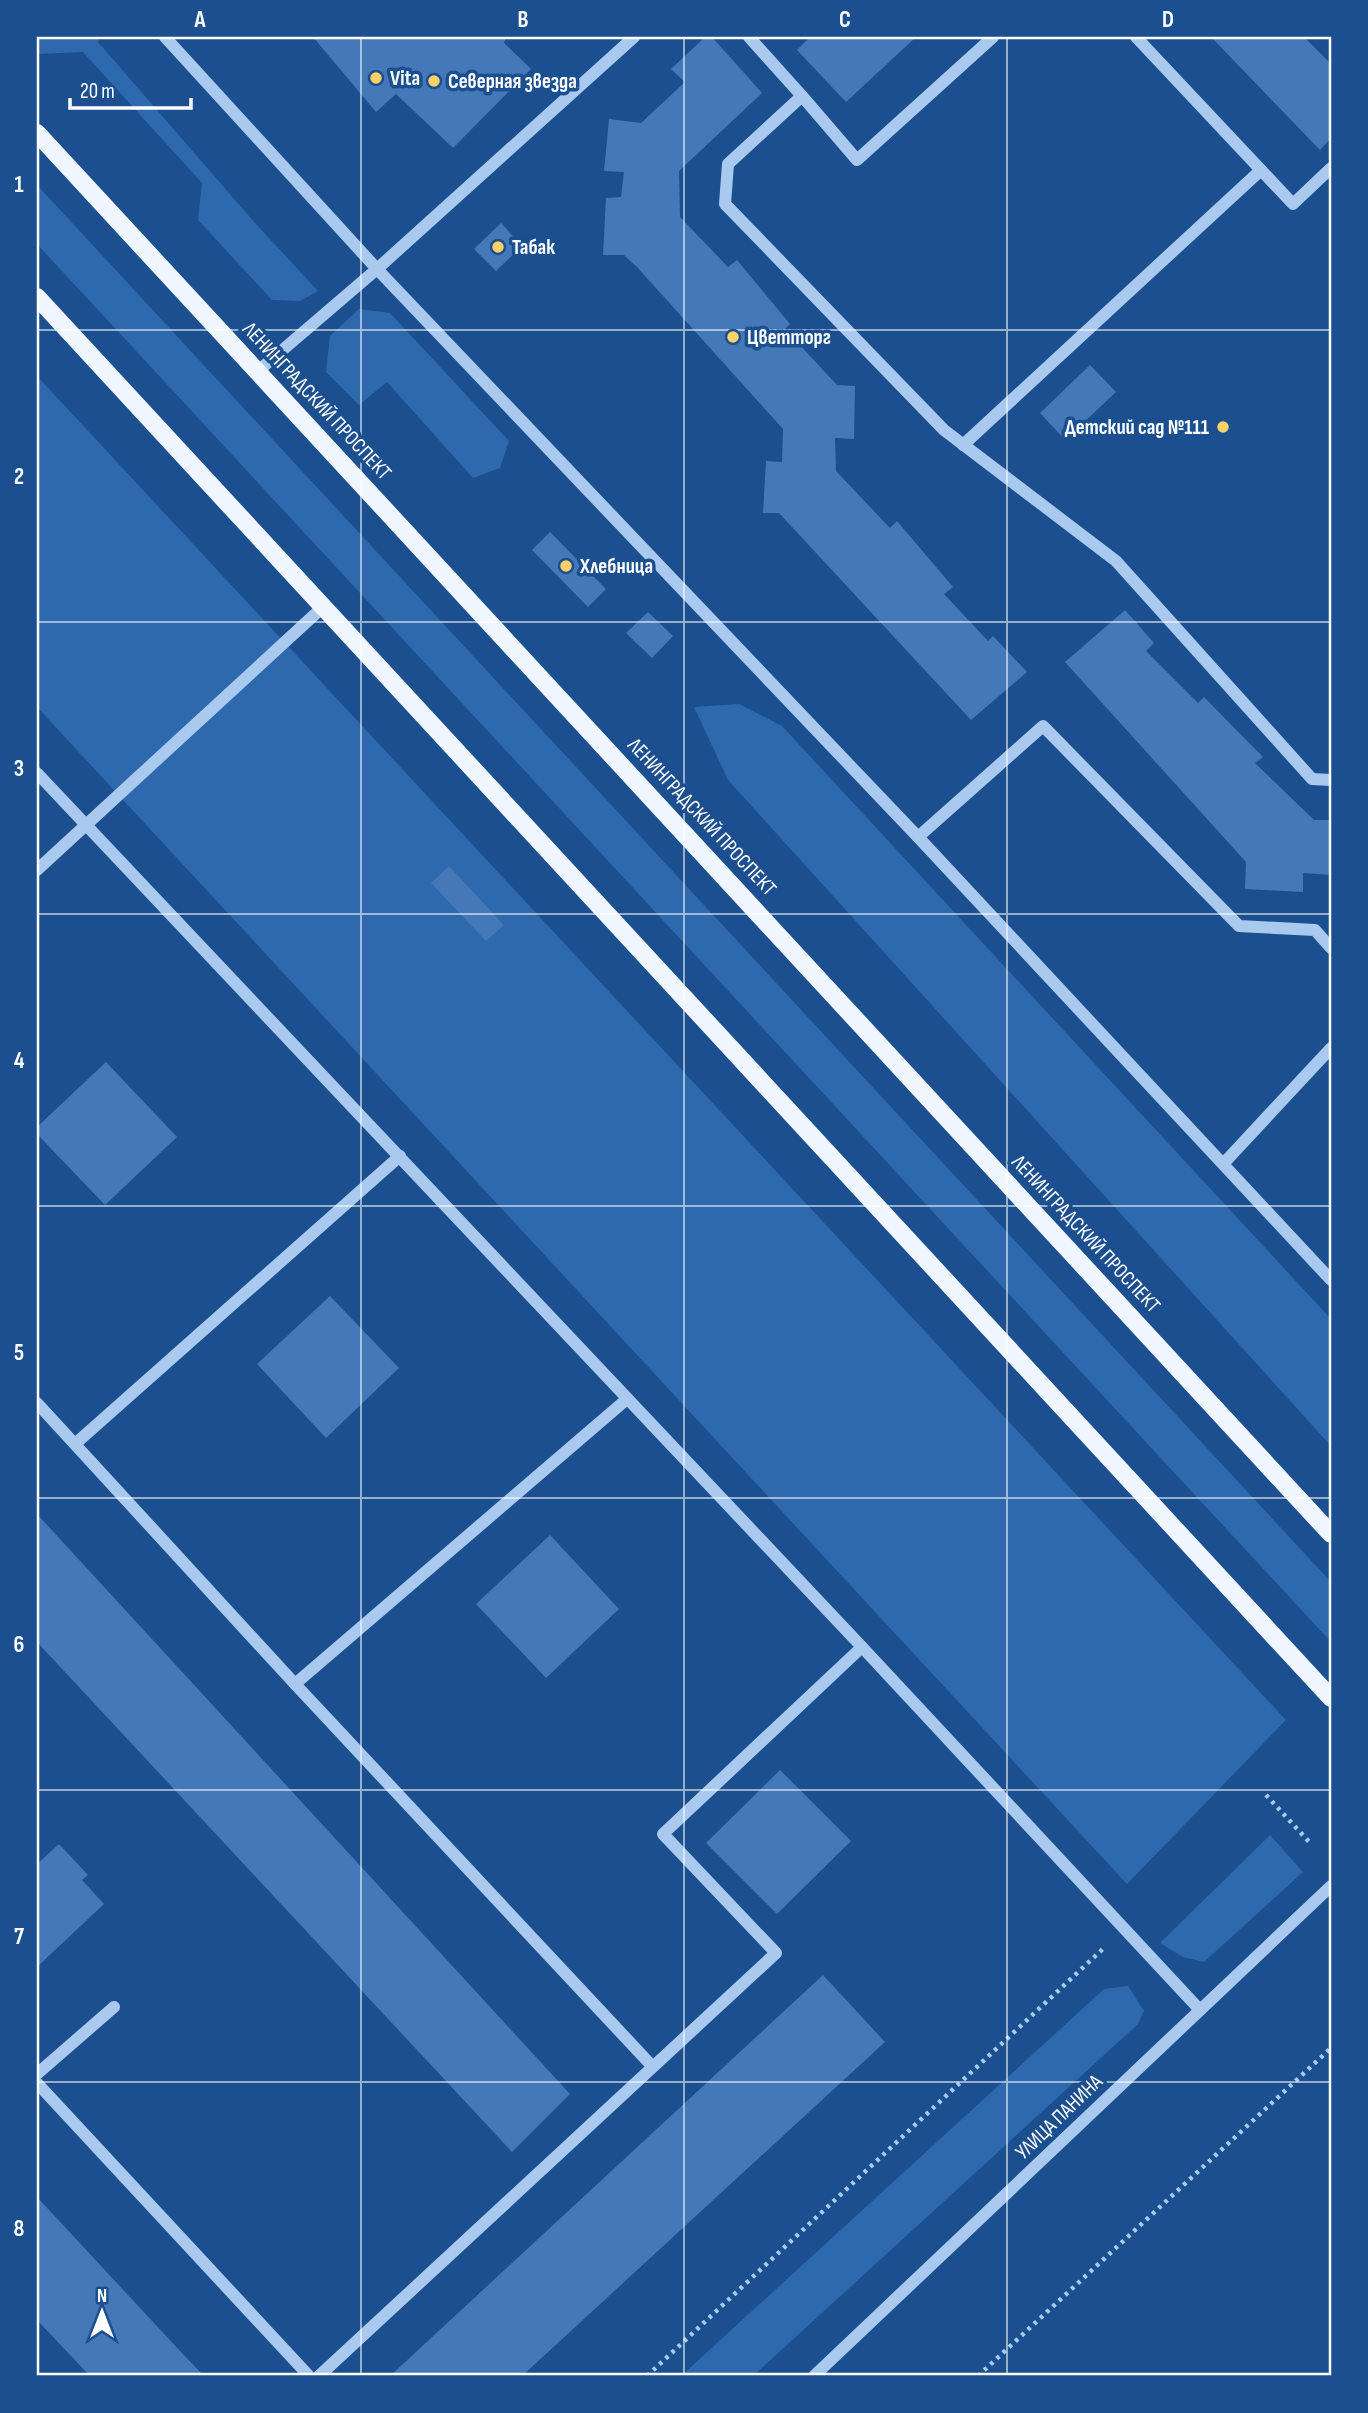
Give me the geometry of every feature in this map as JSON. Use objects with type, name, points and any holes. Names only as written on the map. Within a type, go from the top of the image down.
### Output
[{"type":"main road","name":"ЛЕНИНГРАДСКИЙ ПРОСПЕКТ","points":[[37,132],[1331,1534]]},
{"type":"main road","points":[[37,297],[1331,1698]]},
{"type":"street","points":[[165,37],[377,269],[918,837],[1331,1280]]},
{"type":"street","points":[[258,371],[377,269],[634,37]]},
{"type":"street","points":[[749,37],[857,160],[993,37]]},
{"type":"street","points":[[1136,37],[1293,204],[1331,168]]},
{"type":"street","points":[[802,96],[728,164],[725,204],[944,430],[1116,561],[1312,779],[1331,780]]},
{"type":"street","points":[[963,445],[1261,170]]},
{"type":"street","points":[[37,870],[324,606]]},
{"type":"street","points":[[918,837],[1043,726],[1239,926],[1315,930],[1331,948]]},
{"type":"street","points":[[37,773],[862,1647],[1200,2010]]},
{"type":"street","points":[[1224,1163],[1331,1048]]},
{"type":"street","points":[[75,1444],[400,1156]]},
{"type":"street","points":[[295,1684],[627,1399]]},
{"type":"street","points":[[37,1402],[295,1684],[652,2066]]},
{"type":"street","points":[[319,2376],[776,1953],[663,1834],[862,1647]]},
{"type":"street","name":"УЛИЦА ПАНИНА","points":[[814,2376],[1331,1886]]},
{"type":"street","points":[[37,2074],[114,2007]]},
{"type":"street","points":[[37,2083],[309,2376]]},
{"type":"path","points":[[1266,1795],[1312,1845]]},
{"type":"path","points":[[647,2376],[1125,1928]]},
{"type":"path","points":[[978,2376],[1331,2048]]},
{"type":"shaded area","points":[[37,37],[100,37],[98,42],[255,223],[318,291],[300,301],[272,300],[198,220],[202,183],[83,52],[38,54]]},
{"type":"shaded area","points":[[37,185],[1331,1582],[1331,1642],[37,244]]},
{"type":"shaded area","points":[[359,309],[390,313],[509,441],[500,468],[473,478],[387,382],[359,405],[326,372],[330,336]]},
{"type":"shaded area","points":[[37,376],[1286,1720],[1127,1884],[37,707]]},
{"type":"shaded area","points":[[739,704],[782,726],[1331,1319],[1331,1446],[728,780],[694,707]]},
{"type":"shaded area","points":[[1270,1835],[1303,1872],[1204,1962],[1183,1957],[1160,1943]]},
{"type":"shaded area","points":[[1128,1986],[1144,2011],[1138,2024],[753,2376],[681,2376],[1104,1989]]},
{"type":"building","name":"Северная звезда","points":[[313,37],[506,37],[504,43],[531,69],[453,148],[396,94],[376,112]]},
{"type":"building","points":[[705,37],[712,37],[762,93],[679,171],[680,217],[728,267],[737,260],[790,324],[785,329],[837,385],[855,386],[854,439],[835,438],[836,471],[890,528],[897,521],[953,587],[944,594],[988,641],[993,636],[1027,672],[971,720],[779,513],[763,513],[766,461],[782,462],[783,429],[637,267],[624,255],[603,255],[606,198],[621,197],[624,172],[604,171],[609,119],[641,123],[685,82],[671,69]]},
{"type":"building","points":[[810,37],[916,37],[846,102],[797,50]]},
{"type":"building","points":[[1211,37],[1304,37],[1331,64],[1331,138],[1320,150]]},
{"type":"building","name":"Табак","points":[[501,223],[522,246],[496,271],[474,249]]},
{"type":"building","points":[[1090,365],[1116,392],[1065,440],[1040,413]]},
{"type":"building","name":"Хлебница","points":[[550,532],[606,589],[588,607],[532,550]]},
{"type":"building","points":[[1125,610],[1154,643],[1146,651],[1198,703],[1204,697],[1263,757],[1255,763],[1314,820],[1331,820],[1331,875],[1303,873],[1303,892],[1245,889],[1246,862],[1065,662]]},
{"type":"building","points":[[648,612],[673,636],[652,658],[626,633]]},
{"type":"building","points":[[449,866],[504,925],[486,941],[431,883]]},
{"type":"building","points":[[106,1062],[177,1137],[105,1205],[37,1134],[37,1127]]},
{"type":"building","points":[[330,1296],[399,1368],[326,1438],[257,1364]]},
{"type":"building","points":[[37,1514],[570,2094],[512,2152],[37,1642]]},
{"type":"building","points":[[550,1535],[619,1609],[546,1678],[476,1604]]},
{"type":"building","points":[[780,1770],[851,1841],[777,1914],[706,1843]]},
{"type":"building","points":[[59,1844],[88,1875],[82,1880],[104,1904],[37,1967],[37,1864]]},
{"type":"building","points":[[823,1975],[885,2042],[522,2376],[390,2376]]},
{"type":"building","points":[[37,2197],[204,2376],[90,2376],[37,2320]]},
{"type":"place","name":"Vita","points":[[376,78]]},
{"type":"place","name":"Северная звезда","points":[[434,81]]},
{"type":"place","name":"Табак","points":[[498,247]]},
{"type":"place","name":"Цветторг","points":[[733,337]]},
{"type":"place","name":"Детский сад №111","points":[[1223,427]]},
{"type":"place","name":"Хлебница","points":[[566,566]]}]
